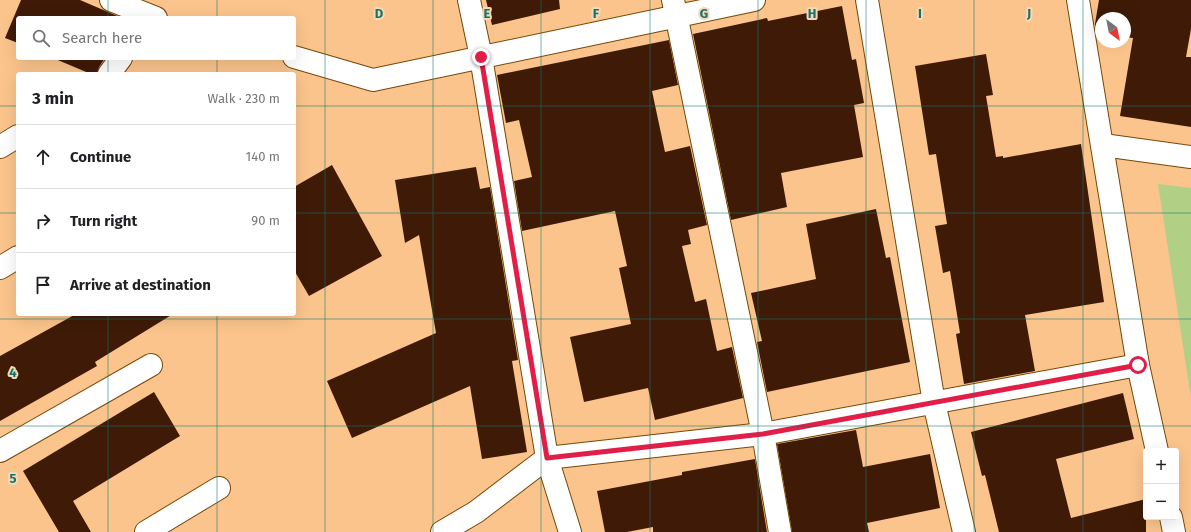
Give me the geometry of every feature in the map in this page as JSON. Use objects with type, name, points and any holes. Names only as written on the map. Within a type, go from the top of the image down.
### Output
[{"type":"street","points":[[111,0],[150,16]]},
{"type":"street","points":[[469,0],[481,57],[547,458],[570,532]]},
{"type":"street","points":[[296,58],[373,80],[481,57],[674,8],[754,0]]},
{"type":"street","points":[[867,0],[934,403],[964,532]]},
{"type":"street","points":[[1078,0],[1103,144],[1138,365],[1156,448]]},
{"type":"street","points":[[674,8],[763,434],[780,532]]},
{"type":"street","points":[[110,72],[119,60]]},
{"type":"street","points":[[0,147],[16,137]]},
{"type":"street","points":[[1103,144],[1191,157]]},
{"type":"street","points":[[0,268],[16,258]]},
{"type":"street","points":[[0,451],[152,365]]},
{"type":"street","points":[[442,532],[476,512],[547,458],[763,434],[1138,365]]},
{"type":"street","points":[[146,532],[219,488]]},
{"type":"street","points":[[1172,520],[1174,532]]},
{"type":"green space","points":[[1158,184],[1191,188],[1191,398]]},
{"type":"building","points":[[21,0],[80,0],[117,16],[16,16],[16,42],[5,38]]},
{"type":"building","points":[[486,0],[559,0],[560,9],[492,25]]},
{"type":"building","points":[[1099,0],[1191,0],[1191,29],[1186,57],[1191,57],[1191,127],[1120,116],[1133,38],[1131,38],[1131,12],[1097,12]]},
{"type":"building","points":[[842,6],[852,60],[856,59],[864,103],[854,105],[863,157],[781,173],[787,207],[731,220],[693,34],[767,18],[768,21]]},
{"type":"building","points":[[669,40],[678,85],[652,91],[665,152],[690,146],[707,225],[688,230],[691,244],[682,246],[695,302],[706,299],[717,351],[732,347],[743,398],[655,420],[648,388],[584,402],[570,337],[631,324],[619,268],[627,266],[615,211],[522,231],[514,181],[532,177],[519,120],[506,123],[497,75]]},
{"type":"building","points":[[986,54],[993,95],[986,96],[996,157],[1003,156],[1003,158],[1081,144],[1104,302],[1025,315],[1035,371],[964,384],[956,334],[960,333],[950,271],[943,273],[935,226],[947,224],[936,154],[929,155],[915,66]]},
{"type":"building","points":[[58,60],[104,60],[98,72],[86,72]]},
{"type":"building","points":[[332,165],[382,256],[309,296],[296,273],[296,186]]},
{"type":"building","points":[[476,167],[480,189],[490,187],[518,360],[512,361],[527,452],[482,459],[470,386],[352,438],[327,381],[436,333],[419,235],[405,243],[395,180]]},
{"type":"building","points":[[876,209],[886,258],[890,257],[910,362],[767,392],[757,342],[762,341],[751,293],[816,279],[806,224]]},
{"type":"building","points":[[72,316],[170,316],[95,362],[97,366],[0,421],[0,356]]},
{"type":"building","points":[[154,392],[180,436],[73,501],[91,532],[59,532],[23,471]]},
{"type":"building","points":[[1123,393],[1134,439],[1056,459],[1071,518],[1143,500],[1143,520],[1146,520],[1146,532],[999,532],[985,475],[982,476],[971,432]]},
{"type":"building","points":[[856,430],[863,467],[930,454],[940,508],[867,523],[869,532],[792,532],[777,444]]},
{"type":"building","points":[[755,459],[767,532],[653,532],[653,527],[627,532],[605,532],[597,491],[682,475],[682,472]]},
{"type":"route","points":[[481,57],[547,458],[763,434],[1138,365]]}]
